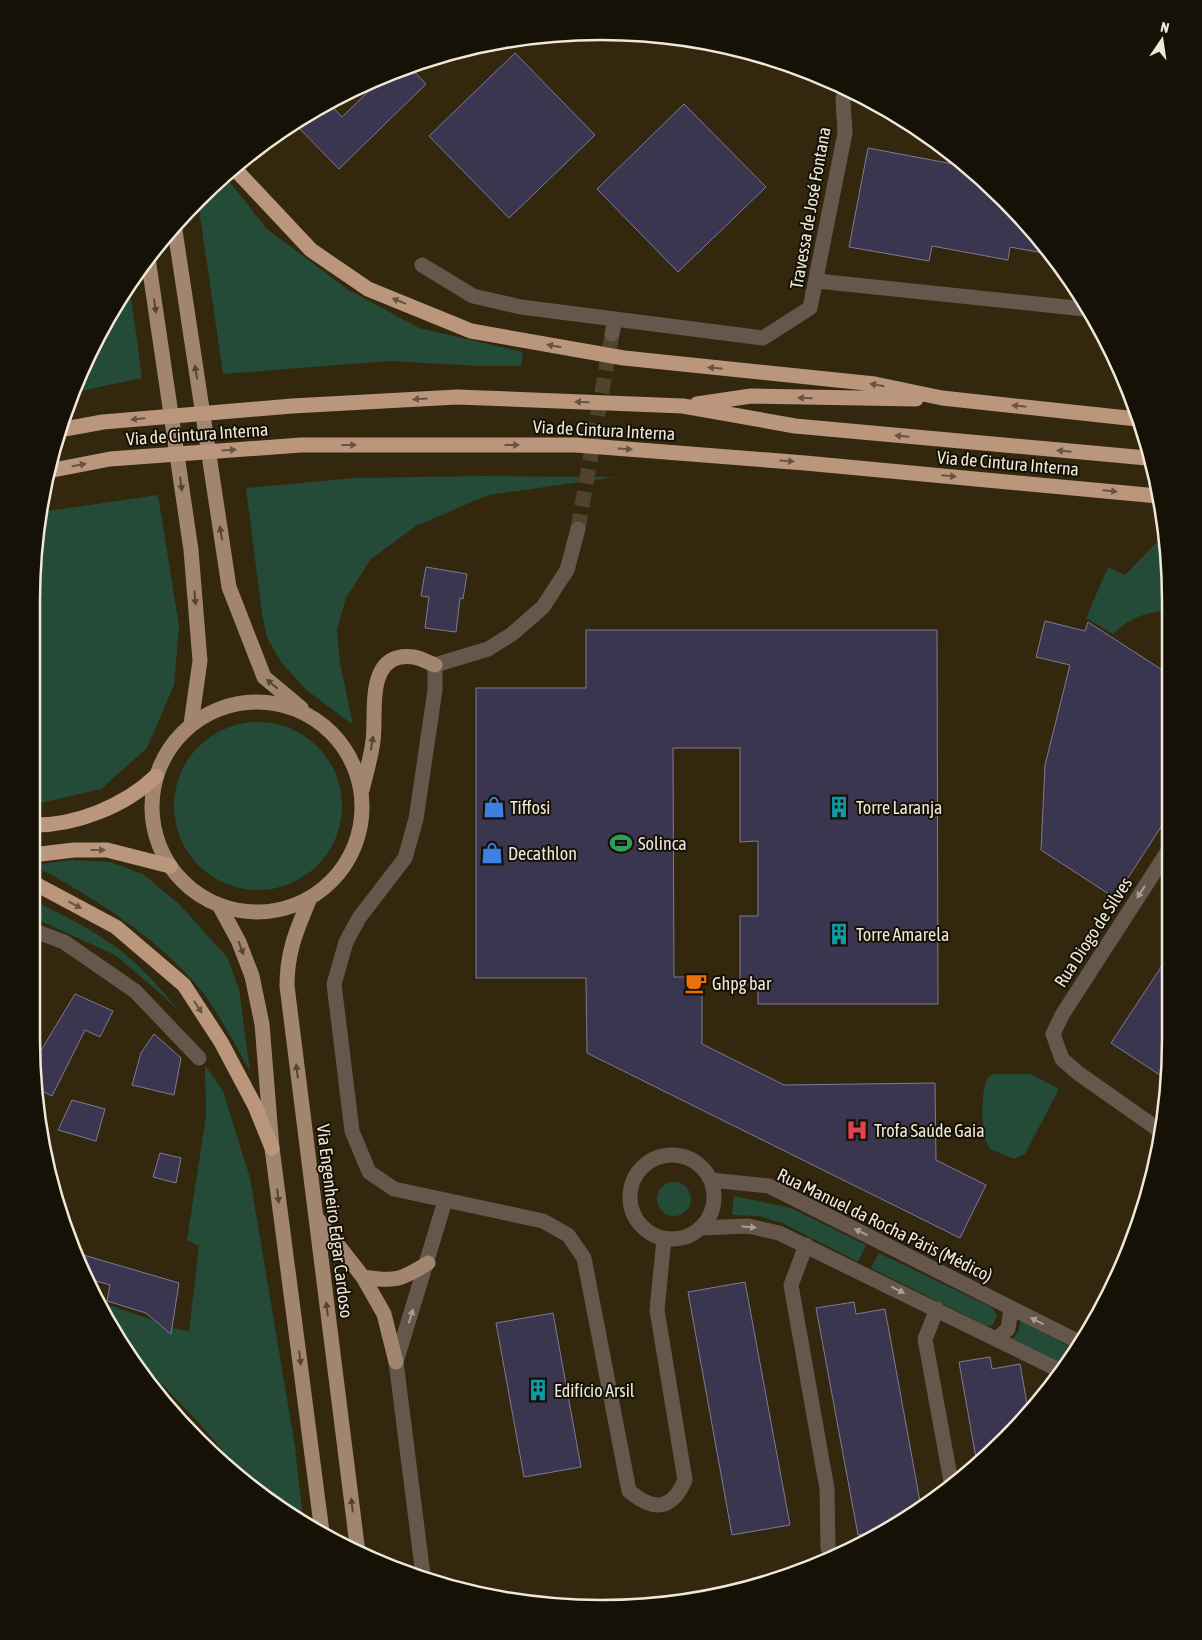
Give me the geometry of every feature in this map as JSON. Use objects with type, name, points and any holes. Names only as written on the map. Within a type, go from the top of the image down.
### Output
[{"type":"highway","points":[[239,173],[311,250],[368,288],[471,331],[624,358],[875,384],[942,398],[1131,418]]},
{"type":"highway","name":"Via de Cintura Interna","points":[[68,428],[103,422],[292,406],[457,396],[683,406],[795,426],[1143,458]]},
{"type":"highway","points":[[683,406],[751,396],[874,400],[942,398]]},
{"type":"highway","name":"Via de Cintura Interna","points":[[56,469],[110,459],[301,445],[576,445],[805,463],[1152,495]]},
{"type":"highway","points":[[40,825],[49,825],[118,804],[144,788],[156,776]]},
{"type":"highway","points":[[40,854],[74,850],[107,850],[170,866]]},
{"type":"highway","points":[[40,886],[116,927],[184,985],[221,1042],[255,1106],[272,1148]]},
{"type":"main road","points":[[176,235],[229,587],[264,677],[335,735],[352,761],[362,791]]},
{"type":"main road","points":[[150,268],[191,550],[200,661],[191,724]]},
{"type":"main road","points":[[310,716],[280,704],[249,702],[219,709],[191,724],[170,748],[156,776],[152,807],[156,838],[170,866],[192,889],[219,905],[250,912],[281,909],[310,898],[335,878],[353,852],[362,822],[362,791],[373,740],[374,690],[382,670],[393,659],[414,657],[435,665]]},
{"type":"main road","name":"Via Engenheiro Edgar Cardoso","points":[[310,898],[287,961],[287,986],[357,1544]]},
{"type":"main road","points":[[219,905],[239,942],[252,976],[262,1024],[272,1148],[321,1526]]},
{"type":"main road","points":[[316,1217],[363,1277],[384,1314],[396,1362]]},
{"type":"main road","points":[[363,1277],[385,1280],[404,1278],[428,1263]]},
{"type":"street","name":"Travessa de José Fontana","points":[[422,265],[473,296],[521,307],[763,338],[810,308],[817,281],[845,134],[843,95]]},
{"type":"street","points":[[817,281],[1079,308]]},
{"type":"street","points":[[612,334],[615,319]]},
{"type":"street","points":[[578,529],[567,570],[543,607],[512,634],[488,649],[435,665],[434,690],[416,819],[404,858],[359,918],[346,942],[334,984],[352,1131],[369,1172],[394,1189],[543,1221],[568,1235],[584,1258],[629,1491],[644,1504],[663,1505],[678,1496],[686,1480],[657,1310],[664,1239]]},
{"type":"street","name":"Rua Diogo de Silves","points":[[1155,1127],[1078,1073],[1062,1059],[1053,1034],[1062,1014],[1162,860]]},
{"type":"street","points":[[40,933],[64,942],[136,991],[199,1058]]},
{"type":"street","points":[[670,1155],[694,1161],[711,1180],[714,1205],[709,1218],[701,1228],[690,1236],[664,1239],[651,1234],[640,1226],[632,1214],[629,1200],[630,1187],[636,1174],[645,1164],[658,1157],[670,1155]]},
{"type":"street","name":"Rua Manuel da Rocha Páris (Médico)","points":[[711,1180],[768,1186],[1074,1340]]},
{"type":"street","points":[[422,1570],[396,1362],[428,1263],[445,1201]]},
{"type":"street","points":[[701,1228],[748,1226],[779,1232],[1055,1368]]},
{"type":"street","points":[[806,1245],[791,1285],[827,1489],[828,1548]]},
{"type":"street","points":[[996,1339],[1008,1328],[1010,1308]]},
{"type":"street","points":[[937,1309],[925,1339],[950,1478]]},
{"type":"green space","points":[[229,181],[266,228],[347,289],[419,328],[523,352],[521,366],[478,366],[390,361],[223,374],[199,209]]},
{"type":"green space","points":[[131,296],[142,378],[81,391],[115,320]]},
{"type":"green space","points":[[484,476],[616,477],[488,495],[416,526],[371,559],[346,598],[337,629],[340,663],[353,725],[305,689],[282,663],[267,638],[262,614],[246,488],[354,478]]},
{"type":"green space","points":[[158,495],[179,626],[174,685],[147,748],[101,789],[40,803],[40,601],[41,564],[48,511]]},
{"type":"green space","points":[[1155,544],[1159,544],[1162,611],[1138,617],[1125,624],[1113,634],[1086,618],[1108,567],[1125,575]]},
{"type":"green space","points":[[266,722],[290,728],[318,746],[336,774],[341,790],[341,822],[336,838],[318,866],[305,876],[282,887],[250,890],[234,887],[218,880],[204,871],[193,860],[177,830],[174,798],[177,782],[184,766],[193,752],[204,741],[234,725]]},
{"type":"green space","points":[[72,860],[110,862],[143,874],[179,904],[227,957],[239,989],[250,1071],[207,999],[183,970],[144,935],[100,904],[40,869],[40,864]]},
{"type":"green space","points":[[40,904],[100,936],[120,950],[151,979],[179,1011],[115,955],[40,921]]},
{"type":"green space","points":[[205,1065],[223,1091],[250,1178],[295,1447],[302,1514],[259,1484],[230,1460],[200,1424],[151,1373],[115,1320],[107,1304],[155,1321],[161,1326],[189,1331],[199,1246],[187,1240],[206,1116]]},
{"type":"green space","points":[[994,1074],[1031,1074],[1059,1089],[1025,1154],[1014,1159],[990,1149],[984,1134],[982,1112],[984,1090],[989,1076]]},
{"type":"green space","points":[[674,1182],[681,1183],[686,1187],[690,1192],[690,1206],[686,1211],[681,1215],[674,1216],[667,1215],[662,1211],[658,1206],[657,1199],[658,1192],[662,1187],[667,1183]]},
{"type":"green space","points":[[734,1196],[791,1208],[866,1245],[858,1262],[782,1223],[759,1216],[732,1215]]},
{"type":"green space","points":[[879,1253],[993,1308],[997,1316],[993,1325],[987,1326],[871,1268]]},
{"type":"green space","points":[[1021,1321],[1070,1347],[1059,1362],[1012,1339],[1018,1332]]},
{"type":"building","points":[[515,53],[595,135],[509,218],[429,136]]},
{"type":"building","points":[[415,72],[426,84],[339,169],[299,128],[334,108],[342,117],[369,91],[386,83]]},
{"type":"building","points":[[684,104],[766,187],[678,272],[597,189]]},
{"type":"building","points":[[868,148],[953,164],[998,204],[1041,253],[1010,247],[1008,260],[932,246],[929,261],[849,247]]},
{"type":"building","points":[[426,567],[467,574],[463,599],[460,598],[456,632],[425,628],[429,597],[421,596]]},
{"type":"building","points":[[1045,621],[1085,631],[1088,622],[1162,670],[1162,825],[1115,898],[1041,850],[1045,765],[1070,665],[1036,657]]},
{"type":"building","points":[[586,630],[937,630],[938,1004],[758,1004],[758,985],[740,985],[740,916],[758,916],[758,841],[740,842],[740,748],[673,748],[674,977],[702,977],[702,1044],[784,1085],[935,1083],[936,1160],[986,1185],[960,1238],[587,1053],[586,978],[476,978],[476,688],[586,688]]},
{"type":"building","points":[[1162,966],[1161,1076],[1111,1043]]},
{"type":"building","points":[[75,994],[113,1011],[100,1037],[85,1030],[52,1096],[43,1091],[40,1051]]},
{"type":"building","points":[[154,1034],[181,1058],[174,1095],[132,1085],[141,1053]]},
{"type":"building","points":[[72,1100],[105,1109],[96,1141],[58,1130]]},
{"type":"building","points":[[160,1153],[181,1158],[176,1183],[153,1177]]},
{"type":"building","points":[[83,1255],[179,1283],[171,1334],[146,1313],[107,1301],[110,1285],[95,1281]]},
{"type":"building","points":[[745,1282],[790,1525],[732,1535],[688,1292]]},
{"type":"building","points":[[854,1302],[856,1314],[885,1309],[920,1500],[864,1534],[858,1535],[816,1308]]},
{"type":"building","name":"Edifício Arsil","points":[[553,1313],[581,1467],[524,1477],[496,1323]]},
{"type":"building","points":[[990,1357],[992,1369],[1020,1364],[1027,1404],[998,1436],[976,1457],[959,1362]]},
{"type":"tunnel","points":[[578,529],[612,334]]},
{"type":"place","name":"Tiffosi","points":[[494,807]]},
{"type":"place","name":"Torre Laranja","points":[[839,807]]},
{"type":"place","name":"Solinca","points":[[621,843]]},
{"type":"place","name":"Decathlon","points":[[492,853]]},
{"type":"place","name":"Torre Amarela","points":[[839,934]]},
{"type":"place","name":"Ghpg bar","points":[[696,983]]},
{"type":"place","name":"Trofa Saúde Gaia","points":[[857,1130]]},
{"type":"place","name":"Edifício Arsil","points":[[538,1390]]}]
